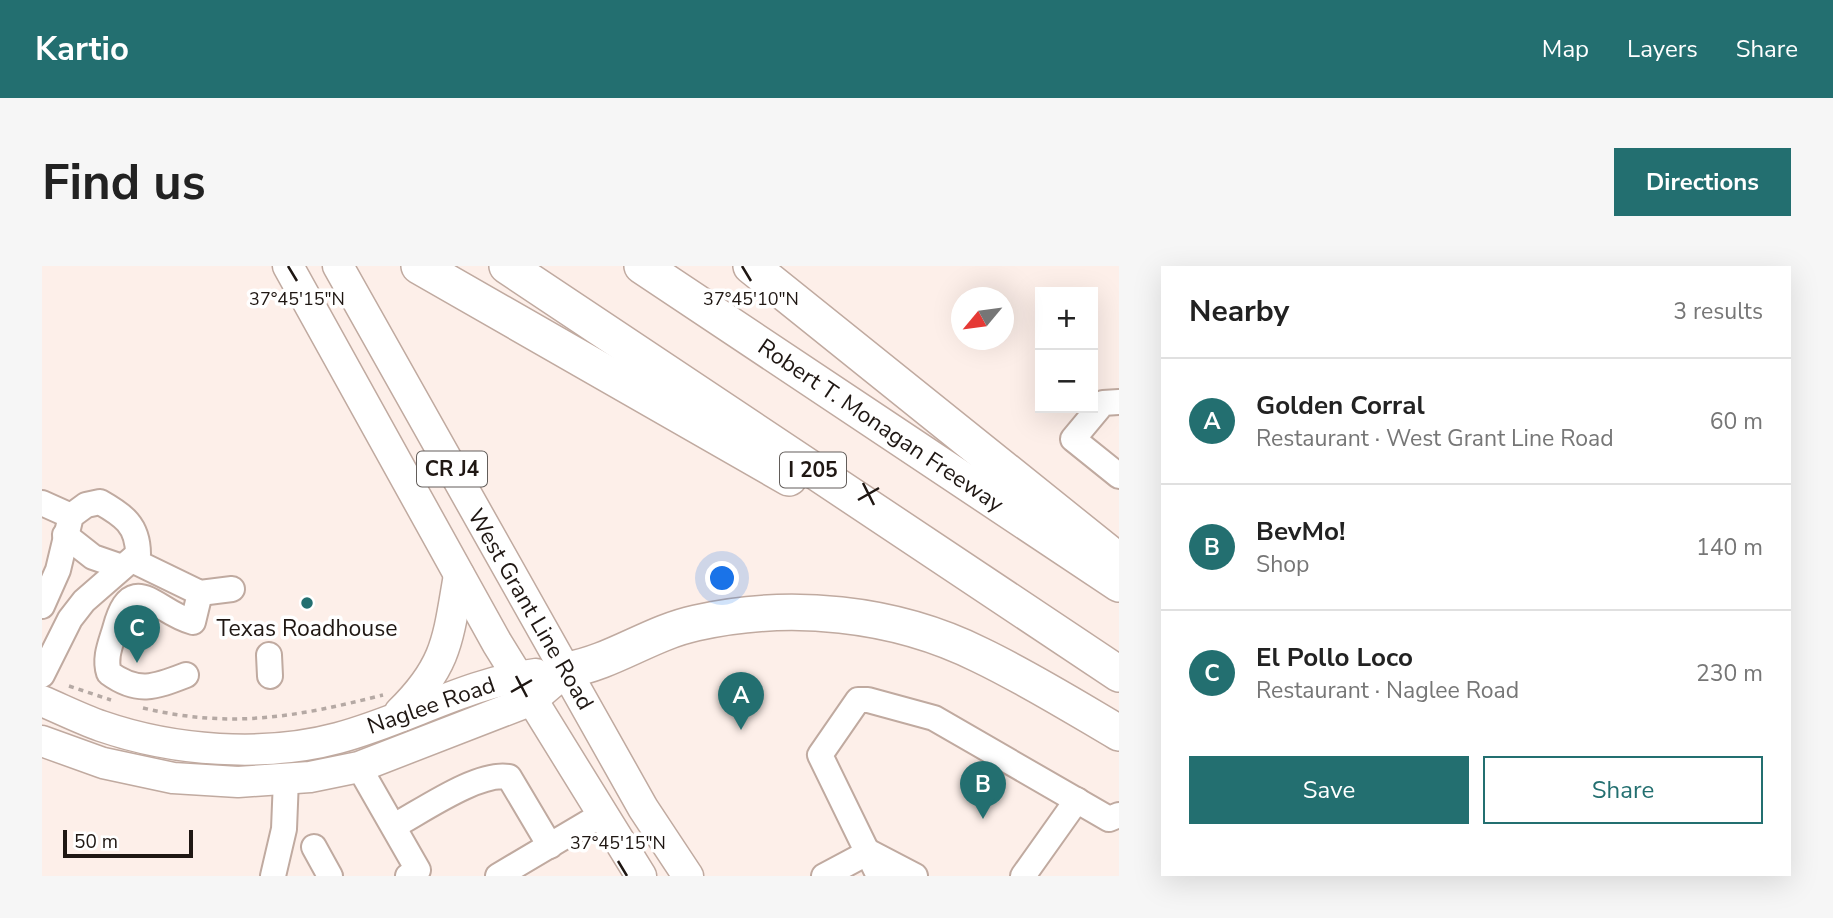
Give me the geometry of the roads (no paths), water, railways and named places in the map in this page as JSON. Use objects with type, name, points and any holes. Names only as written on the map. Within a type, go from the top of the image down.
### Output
[{"type":"highway","points":[[419,266],[775,472],[877,512]]},
{"type":"highway","name":"I 205","points":[[507,266],[1119,674]]},
{"type":"highway","name":"Robert T. Monagan Freeway","points":[[642,266],[1119,584]]},
{"type":"highway","points":[[751,266],[1119,561]]},
{"type":"highway","points":[[568,670],[596,665],[638,643],[695,623],[753,614],[844,616],[915,630],[968,650],[1119,733]]},
{"type":"main road","name":"West Grant Line Road","points":[[288,266],[525,688],[641,876]]},
{"type":"main road","name":"West Grant Line Road","points":[[338,266],[568,670],[643,808],[688,876]]},
{"type":"main road","points":[[388,707],[422,691],[438,669],[446,649],[460,575]]},
{"type":"main road","name":"Naglee Road","points":[[42,741],[103,763],[173,778],[239,782],[286,779],[359,767],[568,670]]},
{"type":"main road","name":"Naglee Road","points":[[42,701],[101,726],[163,741],[210,747],[286,747],[338,738],[388,707],[461,692],[525,688]]},
{"type":"street","points":[[1119,402],[1103,403],[1073,439],[1119,476]]},
{"type":"street","points":[[42,606],[58,570],[68,525],[86,505],[100,502],[124,516],[138,540],[138,554],[98,586],[70,619],[42,674]]},
{"type":"street","points":[[44,507],[68,525],[93,557],[127,564],[200,593],[232,589]]},
{"type":"street","points":[[186,675],[149,688],[141,688],[109,673],[107,657],[122,605],[129,599],[138,596],[153,600],[177,618],[193,622],[200,593]]},
{"type":"street","points":[[879,876],[820,755],[858,700],[868,699],[934,718],[1109,819],[1119,815]]},
{"type":"street","points":[[359,767],[418,870],[408,876]]},
{"type":"street","points":[[394,826],[453,794],[498,775],[509,777],[550,846]]},
{"type":"street","points":[[273,876],[284,829],[286,779]]},
{"type":"street","points":[[1023,876],[1077,800]]},
{"type":"street","points":[[499,876],[601,815]]},
{"type":"street","points":[[314,847],[330,876]]},
{"type":"street","points":[[824,876],[869,852]]},
{"type":"street","points":[[869,852],[915,876]]},
{"type":"place","name":"Texas Roadhouse","points":[[307,603]]},
{"type":"place","name":"El Pollo Loco","points":[[137,663]]},
{"type":"place","name":"Golden Corral","points":[[741,730]]},
{"type":"place","name":"BevMo!","points":[[983,819]]}]
